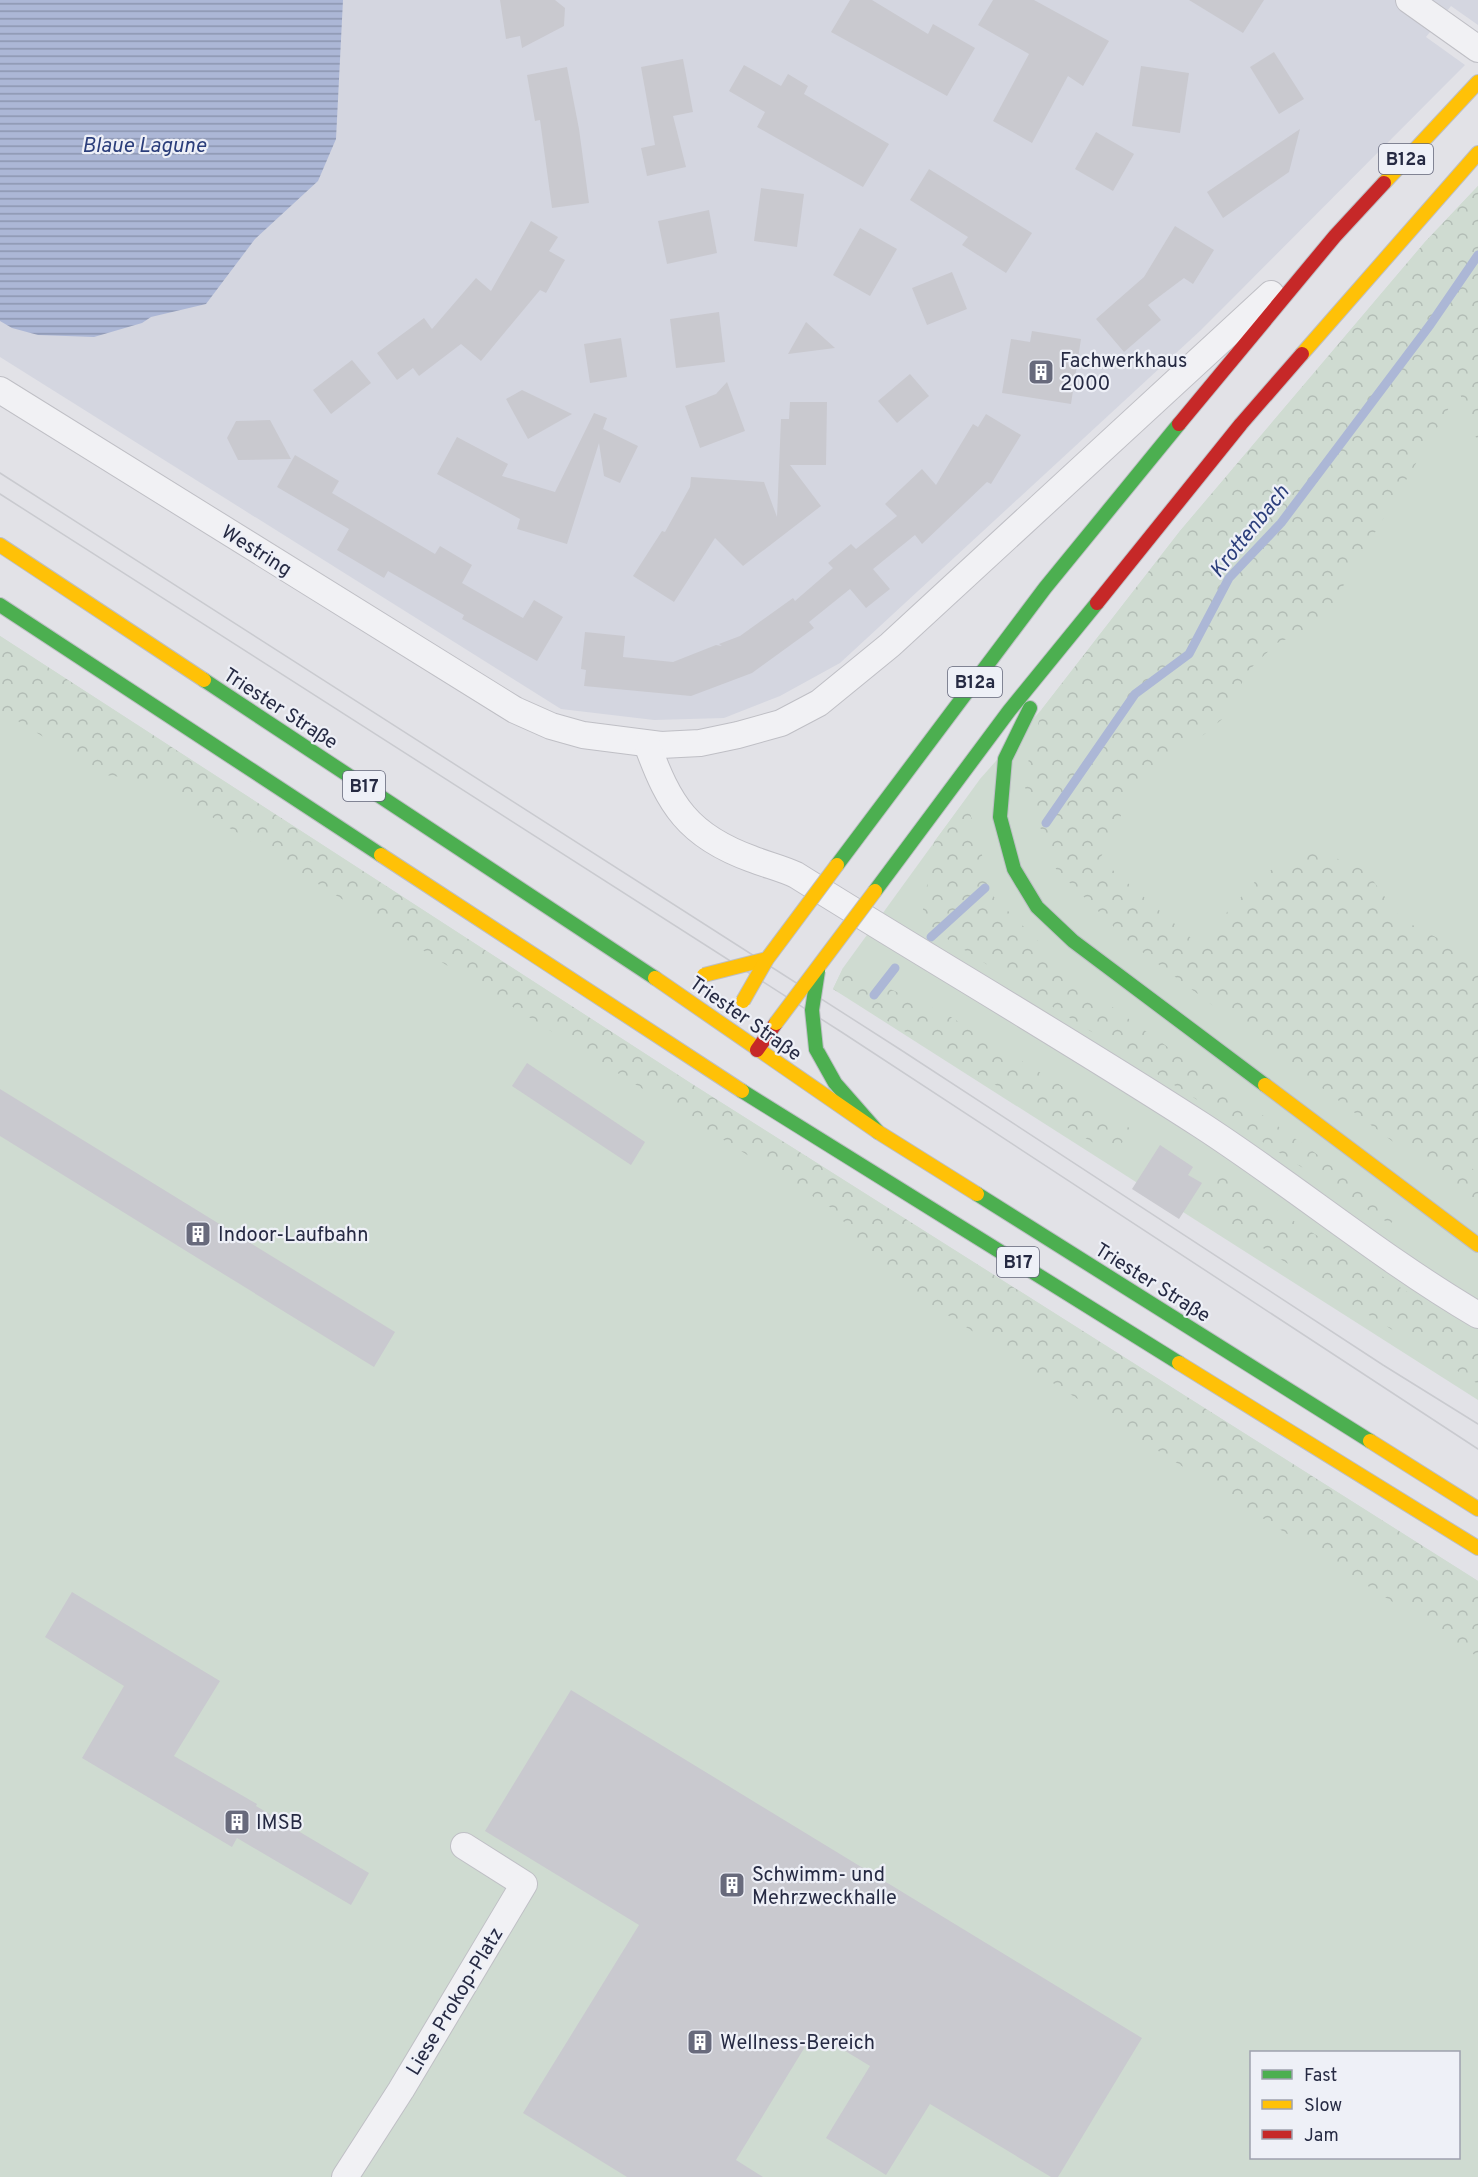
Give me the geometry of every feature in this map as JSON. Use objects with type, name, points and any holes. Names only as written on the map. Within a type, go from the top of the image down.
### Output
[{"type":"main road","name":"B12a","points":[[732,1019],[767,959],[1046,588],[1335,236],[1478,82]]},
{"type":"main road","points":[[752,1052],[1009,711],[1241,424],[1478,153]]},
{"type":"main road","name":"Triester Straße","points":[[0,545],[638,967],[732,1019],[752,1052],[1478,1509]]},
{"type":"main road","name":"B17","points":[[0,605],[713,1067],[1478,1548]]},
{"type":"main road","points":[[1086,616],[1023,719],[1005,759],[1000,818],[1014,869],[1031,898],[1037,907],[1073,941],[1478,1245]]},
{"type":"main road","points":[[699,975],[767,959]]},
{"type":"main road","points":[[820,964],[814,987],[810,1021],[816,1049],[835,1083],[878,1132]]},
{"type":"main road","points":[[638,967],[671,971]]},
{"type":"main road","points":[[713,1067],[729,1063]]},
{"type":"street","points":[[1409,0],[1478,50]]},
{"type":"street","name":"Westring","points":[[0,390],[515,710],[551,726],[583,735],[647,744],[700,743],[781,723],[819,703],[890,645],[1335,236]]},
{"type":"street","points":[[647,744],[661,780],[676,807],[687,822],[703,834],[752,859],[777,866],[796,875],[1202,1126],[1371,1245],[1478,1315]]},
{"type":"street","name":"Liese Prokop-Platz","points":[[345,2177],[401,2090],[524,1884],[464,1846]]},
{"type":"shaded area","name":"Blaue Lagune","points":[[0,0],[1478,0],[1478,25],[1451,6],[1426,37],[1465,65],[1201,330],[840,663],[780,696],[724,718],[654,720],[561,709],[0,357]]},
{"type":"green space","points":[[1478,186],[1478,1400],[833,989],[843,968],[980,779],[1042,709],[1180,531],[1425,242]]},
{"type":"green space","points":[[1478,186],[1478,443],[1459,391],[1320,625],[1277,643],[1247,672],[1227,715],[1195,742],[1160,757],[1133,790],[1100,859],[1198,944],[1262,874],[1317,850],[1366,871],[1401,919],[1478,959],[1478,1161],[1470,1166],[1478,1175],[1478,1206],[1129,942],[1056,869],[1023,782],[1042,709],[1180,531],[1425,242]]},
{"type":"green space","points":[[0,636],[692,1084],[1478,1581],[1478,2177],[0,2177]]},
{"type":"green space","points":[[0,636],[692,1084],[1478,1581],[1478,1657],[879,1271],[836,1211],[155,781],[105,775],[0,710]]},
{"type":"green space","points":[[966,799],[994,897],[1083,986],[1400,1214],[1390,1224],[921,922],[934,842]]},
{"type":"green space","points":[[843,968],[946,1014],[1131,1129],[1114,1155],[833,989]]},
{"type":"green space","points":[[1212,1170],[1478,1336],[1478,1384],[1190,1202]]},
{"type":"water","name":"Blaue Lagune","points":[[0,0],[343,0],[336,139],[318,181],[255,239],[206,304],[151,317],[142,323],[94,337],[38,335],[12,328],[0,321]]},
{"type":"building","points":[[500,0],[555,0],[565,8],[564,26],[522,48],[520,36],[506,39]]},
{"type":"building","points":[[850,0],[872,0],[928,34],[933,24],[975,48],[947,96],[831,32]]},
{"type":"building","points":[[993,0],[1034,0],[1109,41],[1083,86],[1068,76],[1032,143],[993,121],[1029,54],[978,25]]},
{"type":"building","points":[[1189,0],[1264,0],[1243,33]]},
{"type":"building","points":[[1274,52],[1304,99],[1279,114],[1250,67]]},
{"type":"building","points":[[683,59],[693,112],[673,116],[686,167],[647,176],[641,148],[655,145],[641,67]]},
{"type":"building","points":[[744,65],[781,86],[788,74],[808,86],[804,94],[889,144],[863,187],[757,127],[765,112],[729,91]]},
{"type":"building","points":[[1141,66],[1189,73],[1180,133],[1132,126]]},
{"type":"building","points":[[567,67],[579,129],[589,203],[552,208],[540,120],[535,121],[527,75]]},
{"type":"building","points":[[1300,129],[1289,172],[1223,218],[1207,192]]},
{"type":"building","points":[[1096,132],[1134,154],[1113,191],[1075,169]]},
{"type":"building","points":[[929,169],[1032,233],[1006,273],[962,245],[968,237],[910,200]]},
{"type":"building","points":[[761,188],[804,194],[797,247],[754,241]]},
{"type":"building","points":[[709,210],[717,253],[667,264],[658,221]]},
{"type":"building","points":[[531,221],[558,237],[549,251],[565,260],[546,293],[540,290],[481,361],[461,344],[419,376],[413,368],[397,380],[377,353],[424,318],[432,329],[476,278],[491,291]]},
{"type":"building","points":[[1175,226],[1214,250],[1193,284],[1184,278],[1148,305],[1161,320],[1124,352],[1096,319],[1144,277]]},
{"type":"building","points":[[860,228],[897,249],[870,296],[833,275]]},
{"type":"building","points":[[952,272],[967,309],[927,325],[912,288]]},
{"type":"building","points":[[719,312],[725,362],[676,368],[670,319]]},
{"type":"building","points":[[806,322],[835,348],[788,354]]},
{"type":"building","name":"Fachwerkhaus 2000","points":[[1032,331],[1081,339],[1071,404],[1002,393],[1011,339],[1030,342]]},
{"type":"building","points":[[621,338],[627,377],[590,383],[584,344]]},
{"type":"building","points":[[352,360],[371,383],[331,414],[313,390]]},
{"type":"building","points":[[910,374],[929,396],[897,423],[878,401]]},
{"type":"building","points":[[727,382],[745,431],[700,448],[685,406],[716,394]]},
{"type":"building","points":[[522,390],[572,414],[528,439],[506,399]]},
{"type":"building","points":[[790,402],[827,402],[826,465],[790,465],[821,506],[743,566],[715,538],[674,602],[633,576],[662,531],[665,532],[690,487],[691,477],[764,482],[777,517],[781,419],[789,419]]},
{"type":"building","points":[[594,413],[607,418],[603,429],[638,446],[620,483],[604,476],[599,443],[567,544],[517,529],[520,519],[437,474],[457,437],[508,464],[502,476],[555,492]]},
{"type":"building","points":[[986,414],[1021,435],[991,484],[987,482],[922,544],[915,535],[873,569],[890,589],[866,608],[850,589],[809,622],[814,628],[752,673],[691,696],[584,686],[586,670],[581,669],[585,632],[625,636],[623,657],[673,662],[716,645],[722,646],[719,644],[740,636],[793,598],[795,601],[833,568],[828,563],[851,544],[856,549],[897,516],[885,504],[922,469],[936,485],[973,424],[978,427]]},
{"type":"building","points":[[270,420],[291,459],[238,460],[227,438],[236,421]]},
{"type":"building","points":[[295,455],[339,481],[332,493],[435,554],[440,546],[472,565],[462,583],[523,618],[534,600],[563,617],[537,661],[462,619],[464,615],[388,571],[384,578],[337,550],[349,529],[277,487]]},
{"type":"building","points":[[527,1063],[645,1142],[631,1165],[512,1086]]},
{"type":"building","name":"Indoor-Laufbahn","points":[[0,1089],[395,1332],[374,1367],[0,1136]]},
{"type":"building","points":[[1160,1145],[1193,1167],[1188,1175],[1202,1183],[1179,1219],[1132,1189]]},
{"type":"building","points":[[72,1592],[220,1681],[174,1756],[369,1873],[351,1905],[237,1838],[232,1847],[82,1758],[124,1686],[45,1637]]},
{"type":"building","name":"Schwimm- und Mehrzweckhalle","points":[[571,1690],[1142,2038],[1058,2177],[1051,2177],[930,2104],[886,2175],[826,2138],[870,2066],[814,2032],[736,2160],[763,2177],[627,2177],[523,2113],[639,1925],[485,1831]]},
{"type":"waterway","name":"Krottenbach","points":[[1046,823],[1135,694],[1189,654],[1229,578],[1281,523],[1430,325],[1478,255]]},
{"type":"waterway","name":"Krottenbach","points":[[931,937],[985,888]]},
{"type":"waterway","name":"Krottenbach","points":[[874,995],[895,968]]},
{"type":"tram line","points":[[0,473],[901,1050],[1383,1365],[1478,1424]]},
{"type":"tram line","points":[[0,494],[843,1033],[1478,1449]]},
{"type":"traffic: fast","points":[[837,865],[1045,588],[1179,424]]},
{"type":"traffic: fast","points":[[875,891],[1009,711],[1097,603]]},
{"type":"traffic: fast","points":[[0,605],[381,855]]},
{"type":"traffic: fast","points":[[204,680],[655,978]]},
{"type":"traffic: fast","points":[[1030,708],[1005,759],[1000,817],[1014,869],[1037,907],[1073,941],[1265,1085]]},
{"type":"traffic: fast","points":[[816,1049],[812,1010],[818,971]]},
{"type":"traffic: fast","points":[[816,1049],[835,1083],[878,1132]]},
{"type":"traffic: fast","points":[[742,1091],[1179,1363]]},
{"type":"traffic: fast","points":[[977,1194],[1370,1441]]},
{"type":"traffic: slow","points":[[1384,183],[1478,82]]},
{"type":"traffic: slow","points":[[1302,354],[1478,153]]},
{"type":"traffic: slow","points":[[0,545],[204,680]]},
{"type":"traffic: slow","points":[[381,855],[742,1091]]},
{"type":"traffic: slow","points":[[743,1001],[767,959],[837,865]]},
{"type":"traffic: slow","points":[[776,1023],[875,891]]},
{"type":"traffic: slow","points":[[704,975],[767,959]]},
{"type":"traffic: slow","points":[[655,978],[878,1132],[977,1194]]},
{"type":"traffic: slow","points":[[1265,1085],[1478,1245]]},
{"type":"traffic: slow","points":[[1179,1363],[1478,1548]]},
{"type":"traffic: slow","points":[[1370,1441],[1478,1509]]},
{"type":"traffic: jam","points":[[1179,424],[1335,236],[1384,183]]},
{"type":"traffic: jam","points":[[1097,603],[1241,424],[1302,354]]},
{"type":"traffic: jam","points":[[757,1050],[776,1023]]},
{"type":"place","name":"Fachwerkhaus 2000","points":[[1041,372]]},
{"type":"place","name":"Indoor-Laufbahn","points":[[198,1234]]},
{"type":"place","name":"IMSB","points":[[237,1822]]},
{"type":"place","name":"Schwimm- und Mehrzweckhalle","points":[[732,1885]]},
{"type":"place","name":"Wellness-Bereich","points":[[700,2042]]}]
